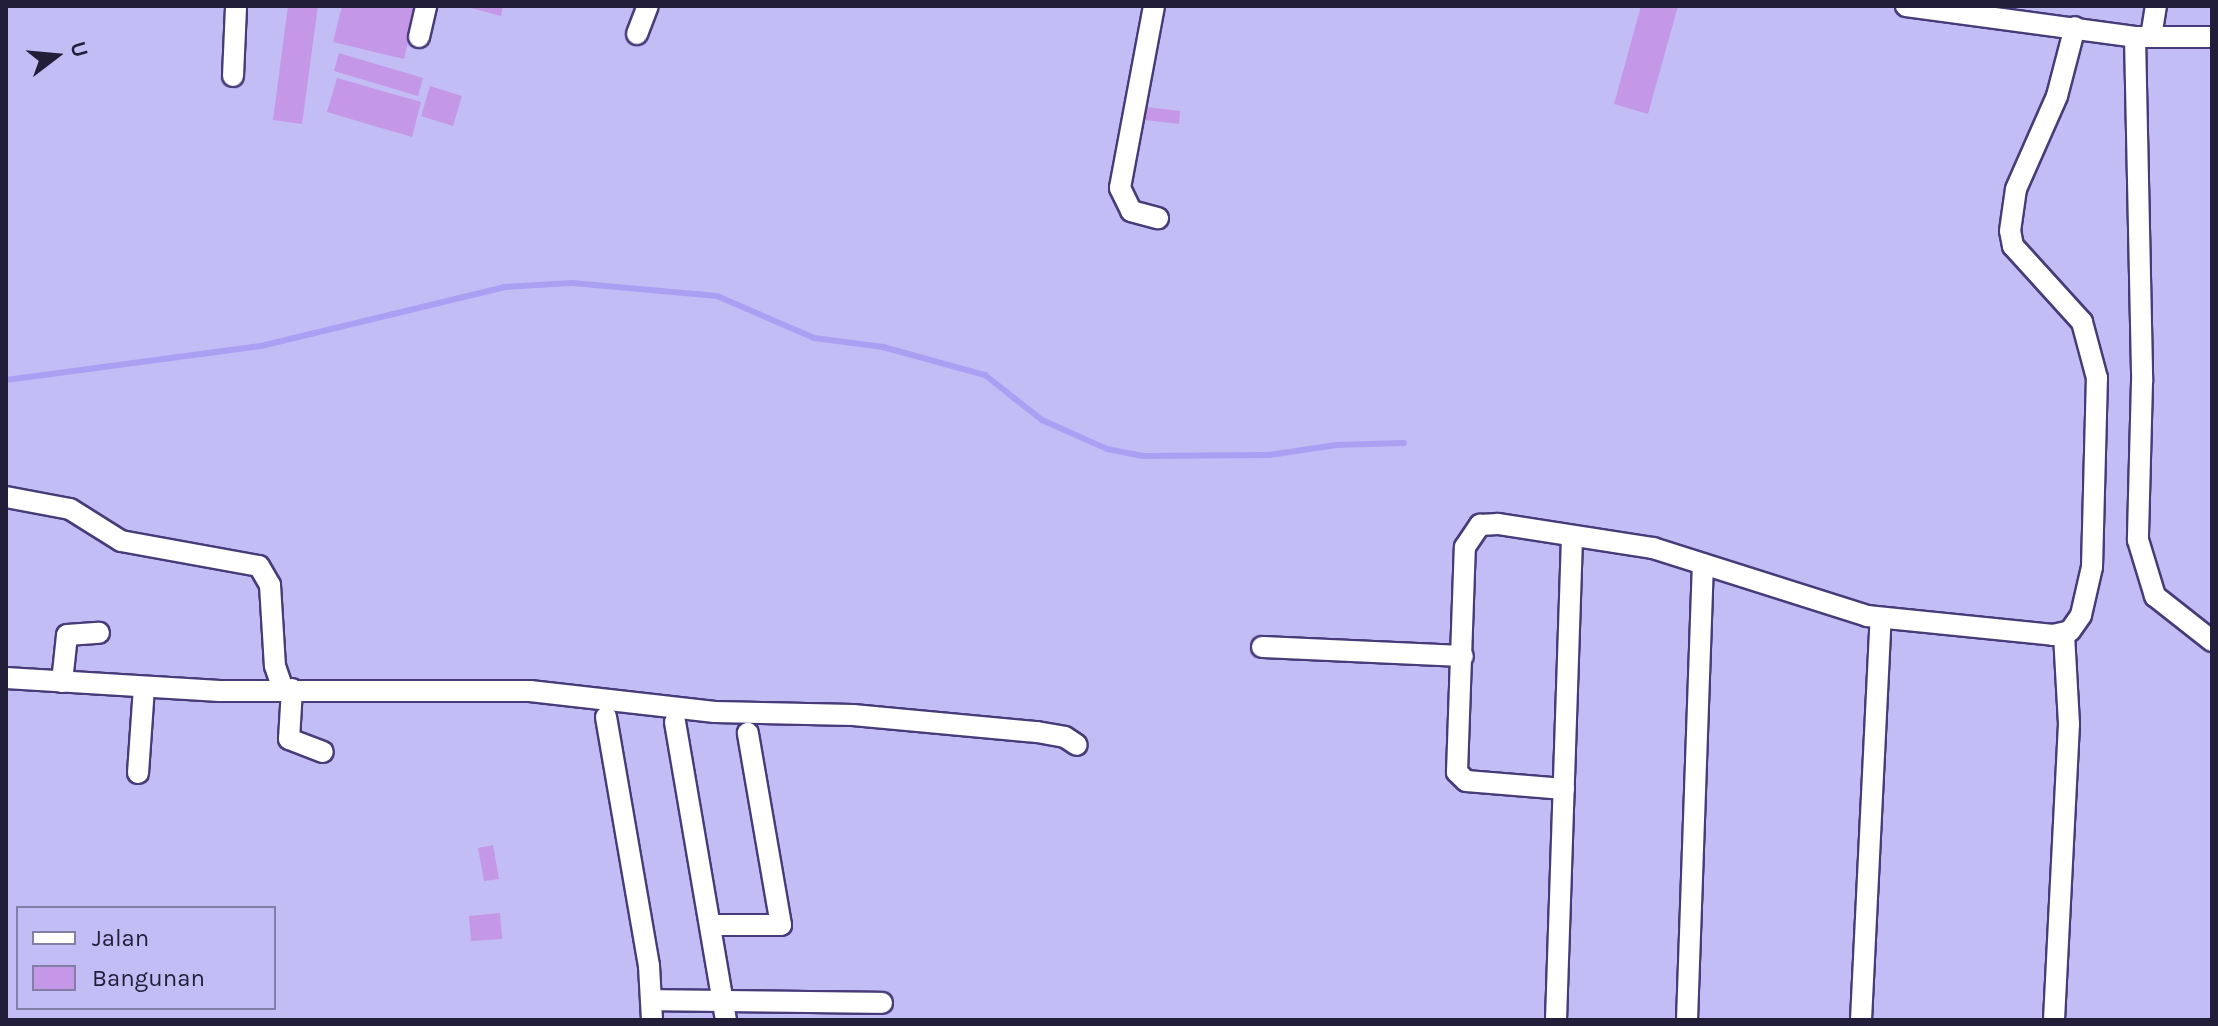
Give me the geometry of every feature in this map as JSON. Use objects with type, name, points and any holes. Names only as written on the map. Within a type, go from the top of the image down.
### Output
[{"type":"street","points":[[233,76],[236,6]]},
{"type":"street","points":[[419,37],[426,6]]},
{"type":"street","points":[[637,34],[648,6]]},
{"type":"street","points":[[1154,6],[1120,188],[1131,211],[1158,218]]},
{"type":"street","points":[[1906,6],[1950,8],[2143,37],[2212,37]]},
{"type":"street","points":[[2156,6],[2143,37],[2142,382],[2138,540],[2155,596],[2212,641]]},
{"type":"street","points":[[2054,1020],[2069,724],[2064,634],[2081,615],[2092,567],[2097,378],[2082,322],[2013,246],[2010,231],[2016,189],[2057,96],[2075,27]]},
{"type":"street","points":[[6,497],[70,509],[121,541],[264,569],[275,666],[288,689],[289,739],[323,752]]},
{"type":"street","points":[[1564,789],[1461,780],[1457,772],[1469,534],[1480,525],[1498,524],[1653,548],[1881,618],[2064,634]]},
{"type":"street","points":[[1556,1020],[1572,537]]},
{"type":"street","points":[[1687,1020],[1703,564]]},
{"type":"street","points":[[1861,1020],[1881,618]]},
{"type":"street","points":[[62,682],[67,635],[99,633]]},
{"type":"street","points":[[1262,647],[1463,656]]},
{"type":"street","points":[[6,678],[144,687],[530,691],[715,712],[853,715],[929,726],[1037,732],[1065,737],[1077,745]]},
{"type":"street","points":[[138,773],[144,687]]},
{"type":"street","points":[[606,717],[651,1010],[725,999],[882,1003]]},
{"type":"street","points":[[675,722],[725,999],[726,1020]]},
{"type":"street","points":[[712,925],[781,925],[748,733]]},
{"type":"building","points":[[288,6],[318,6],[302,124],[273,120]]},
{"type":"building","points":[[342,6],[417,6],[404,59],[333,42]]},
{"type":"building","points":[[464,6],[503,6],[501,16]]},
{"type":"building","points":[[1641,6],[1678,6],[1648,114],[1614,104]]},
{"type":"building","points":[[339,53],[423,78],[418,96],[334,71]]},
{"type":"building","points":[[337,78],[421,102],[412,137],[327,112]]},
{"type":"building","points":[[430,86],[462,96],[453,126],[421,116]]},
{"type":"building","points":[[1146,107],[1180,111],[1179,124],[1145,120]]},
{"type":"building","points":[[493,845],[499,879],[484,881],[478,848]]},
{"type":"building","points":[[500,913],[502,939],[471,941],[469,916]]},
{"type":"waterway","points":[[6,380],[261,346],[504,287],[572,283],[717,296],[814,338],[883,347],[985,375],[1042,420],[1107,449],[1144,456],[1269,455],[1336,445],[1404,443]]}]
